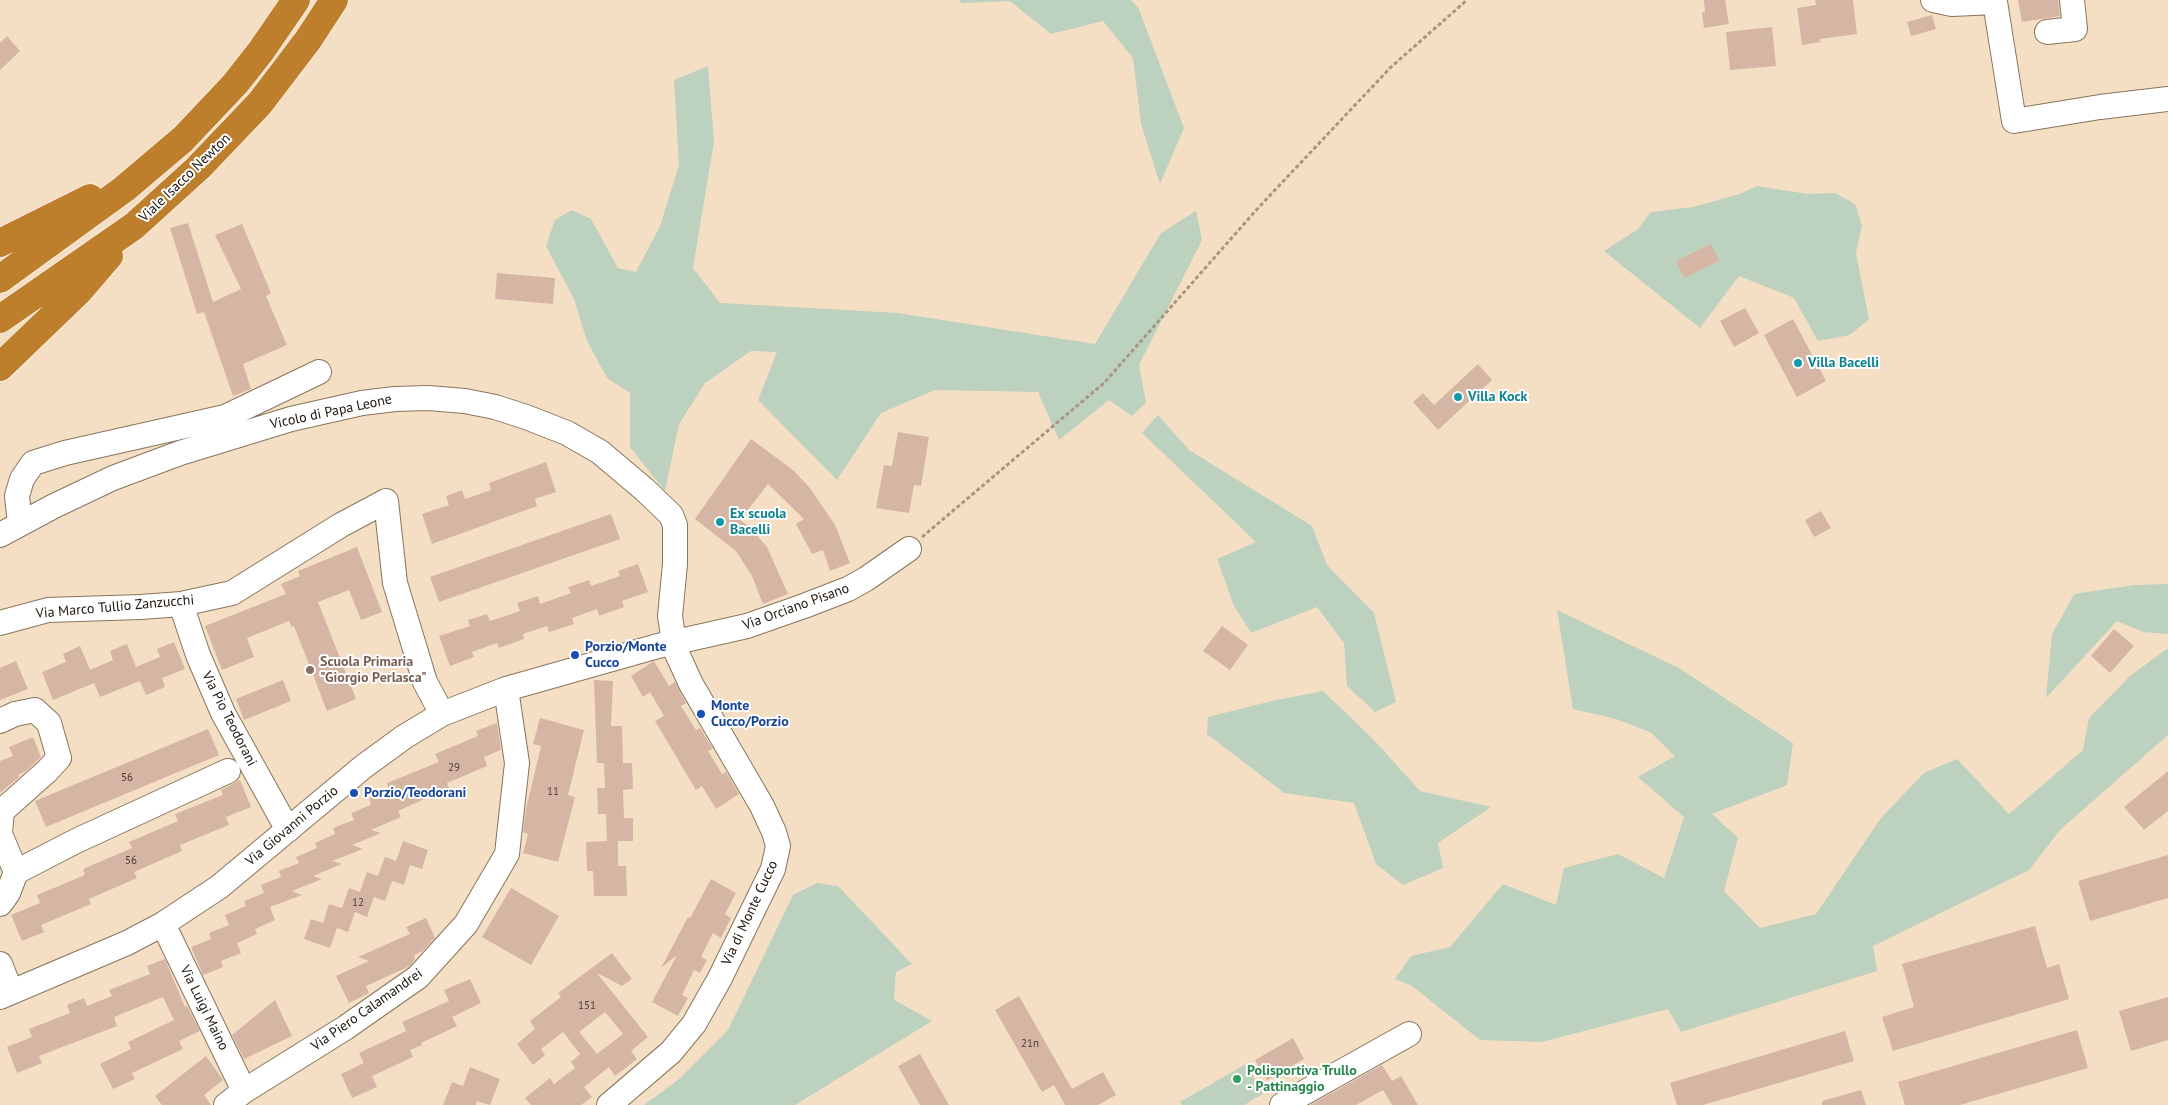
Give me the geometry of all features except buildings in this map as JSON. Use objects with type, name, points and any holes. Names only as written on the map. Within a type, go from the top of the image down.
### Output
[{"type":"highway","points":[[0,279],[98,209],[190,132],[235,84],[261,51],[296,0]]},
{"type":"highway","name":"Viale Isacco Newton","points":[[0,319],[134,226],[198,168],[260,104],[308,40],[334,0]]},
{"type":"highway","points":[[0,244],[147,169]]},
{"type":"highway","points":[[0,367],[79,291],[134,226]]},
{"type":"street","points":[[1933,0],[1952,4],[1995,2],[2014,121],[2100,107],[2168,100]]},
{"type":"street","points":[[2047,32],[2075,29],[2072,0]]},
{"type":"street","points":[[10,529],[22,478],[33,463],[65,453],[225,417],[319,372]]},
{"type":"street","name":"Vicolo di Papa Leone","points":[[10,529],[113,478],[180,452],[284,421],[346,406],[395,399],[428,398],[480,404],[546,424],[600,452],[646,490],[670,515],[675,525],[676,536],[670,616],[673,642]]},
{"type":"street","name":"Via Marco Tullio Zanzucchi","points":[[0,623],[48,610],[181,604],[232,593],[325,535],[386,501],[395,583],[425,682],[442,714]]},
{"type":"street","name":"Via Orciano Pisano","points":[[673,642],[747,626],[848,589],[866,580],[905,552]]},
{"type":"street","name":"Via Pio Teodorani","points":[[181,604],[198,655],[224,713],[288,830]]},
{"type":"street","name":"Via Giovanni Porzio","points":[[6,994],[127,943],[163,924],[219,887],[363,767],[404,737],[442,714],[506,689],[673,642]]},
{"type":"street","name":"Via di Monte Cucco","points":[[609,1105],[672,1052],[694,1024],[720,978],[773,869],[777,854],[776,838],[762,806],[691,684],[673,642]]},
{"type":"street","name":"Via Piero Calamandrei","points":[[235,1098],[345,1028],[418,977],[466,924],[507,854],[517,763],[506,689]]},
{"type":"street","points":[[0,721],[15,714],[35,710],[49,723],[59,758],[2,811],[0,833],[16,872]]},
{"type":"street","points":[[0,904],[8,893],[16,872],[76,841],[228,771]]},
{"type":"street","name":"Via Luigi Maino","points":[[163,924],[235,1098]]},
{"type":"street","points":[[0,964],[6,994]]},
{"type":"street","points":[[1282,1105],[1409,1034]]},
{"type":"path","points":[[905,552],[1104,383],[1259,207],[1384,74],[1467,0]]},
{"type":"green space","points":[[959,0],[1131,0],[1138,7],[1184,128],[1160,184],[1141,124],[1133,58],[1103,21],[1051,34],[1010,1],[962,3]]},
{"type":"green space","points":[[708,66],[714,142],[693,268],[720,303],[898,313],[1095,344],[1161,233],[1196,211],[1202,240],[1139,365],[1146,403],[1132,416],[1109,400],[1059,440],[1038,392],[935,390],[881,413],[837,480],[758,400],[777,352],[751,351],[705,383],[679,424],[665,491],[630,447],[630,393],[607,378],[587,341],[574,299],[546,246],[555,220],[572,210],[591,219],[618,268],[636,272],[660,226],[679,165],[674,80]]},
{"type":"green space","points":[[1757,186],[1808,194],[1835,193],[1855,204],[1862,225],[1856,253],[1869,319],[1850,335],[1818,341],[1794,298],[1739,276],[1700,328],[1604,251],[1638,229],[1651,212],[1693,207],[1740,194]]},
{"type":"green space","points":[[1158,415],[1189,450],[1312,526],[1327,565],[1374,613],[1396,702],[1375,712],[1347,686],[1344,643],[1317,607],[1251,633],[1234,606],[1217,559],[1256,542],[1142,433]]},
{"type":"green space","points":[[2168,584],[2168,634],[2143,632],[2117,621],[2046,698],[2052,634],[2074,594],[2134,585]]},
{"type":"green space","points":[[1557,610],[1679,668],[1793,743],[1787,785],[1712,814],[1738,838],[1724,891],[1760,928],[1816,914],[1881,818],[1924,773],[1957,759],[2009,814],[2083,750],[2089,718],[2130,676],[2168,648],[2168,735],[2060,830],[2029,870],[1873,946],[1877,971],[1681,1032],[1668,1009],[1542,1042],[1480,1040],[1412,986],[1395,979],[1411,956],[1450,947],[1503,884],[1556,905],[1564,868],[1618,854],[1664,878],[1684,817],[1638,777],[1675,756],[1650,732],[1616,719],[1573,709]]},
{"type":"green space","points":[[1323,691],[1374,740],[1420,791],[1491,807],[1438,843],[1443,868],[1403,885],[1376,864],[1354,803],[1284,793],[1207,734],[1208,717]]},
{"type":"green space","points":[[817,883],[838,886],[912,964],[896,972],[894,1000],[932,1021],[795,1105],[644,1105],[679,1079],[728,1030],[793,895]]},
{"type":"green space","name":"Polisportiva Trullo - Pattinaggio","points":[[1246,1064],[1263,1094],[1244,1105],[1182,1105],[1180,1102]]},
{"type":"place","name":"Villa Bacelli","points":[[1798,363]]},
{"type":"place","name":"Villa Kock","points":[[1458,397]]},
{"type":"place","name":"Ex scuola Bacelli","points":[[720,522]]},
{"type":"place","name":"Porzio/Monte Cucco","points":[[575,655]]},
{"type":"place","name":"Scuola Primaria \"Giorgio Perlasca\"","points":[[310,670]]},
{"type":"place","name":"Monte Cucco/Porzio","points":[[701,714]]},
{"type":"place","name":"Porzio/Teodorani","points":[[354,793]]},
{"type":"place","name":"Polisportiva Trullo - Pattinaggio","points":[[1237,1079]]}]
